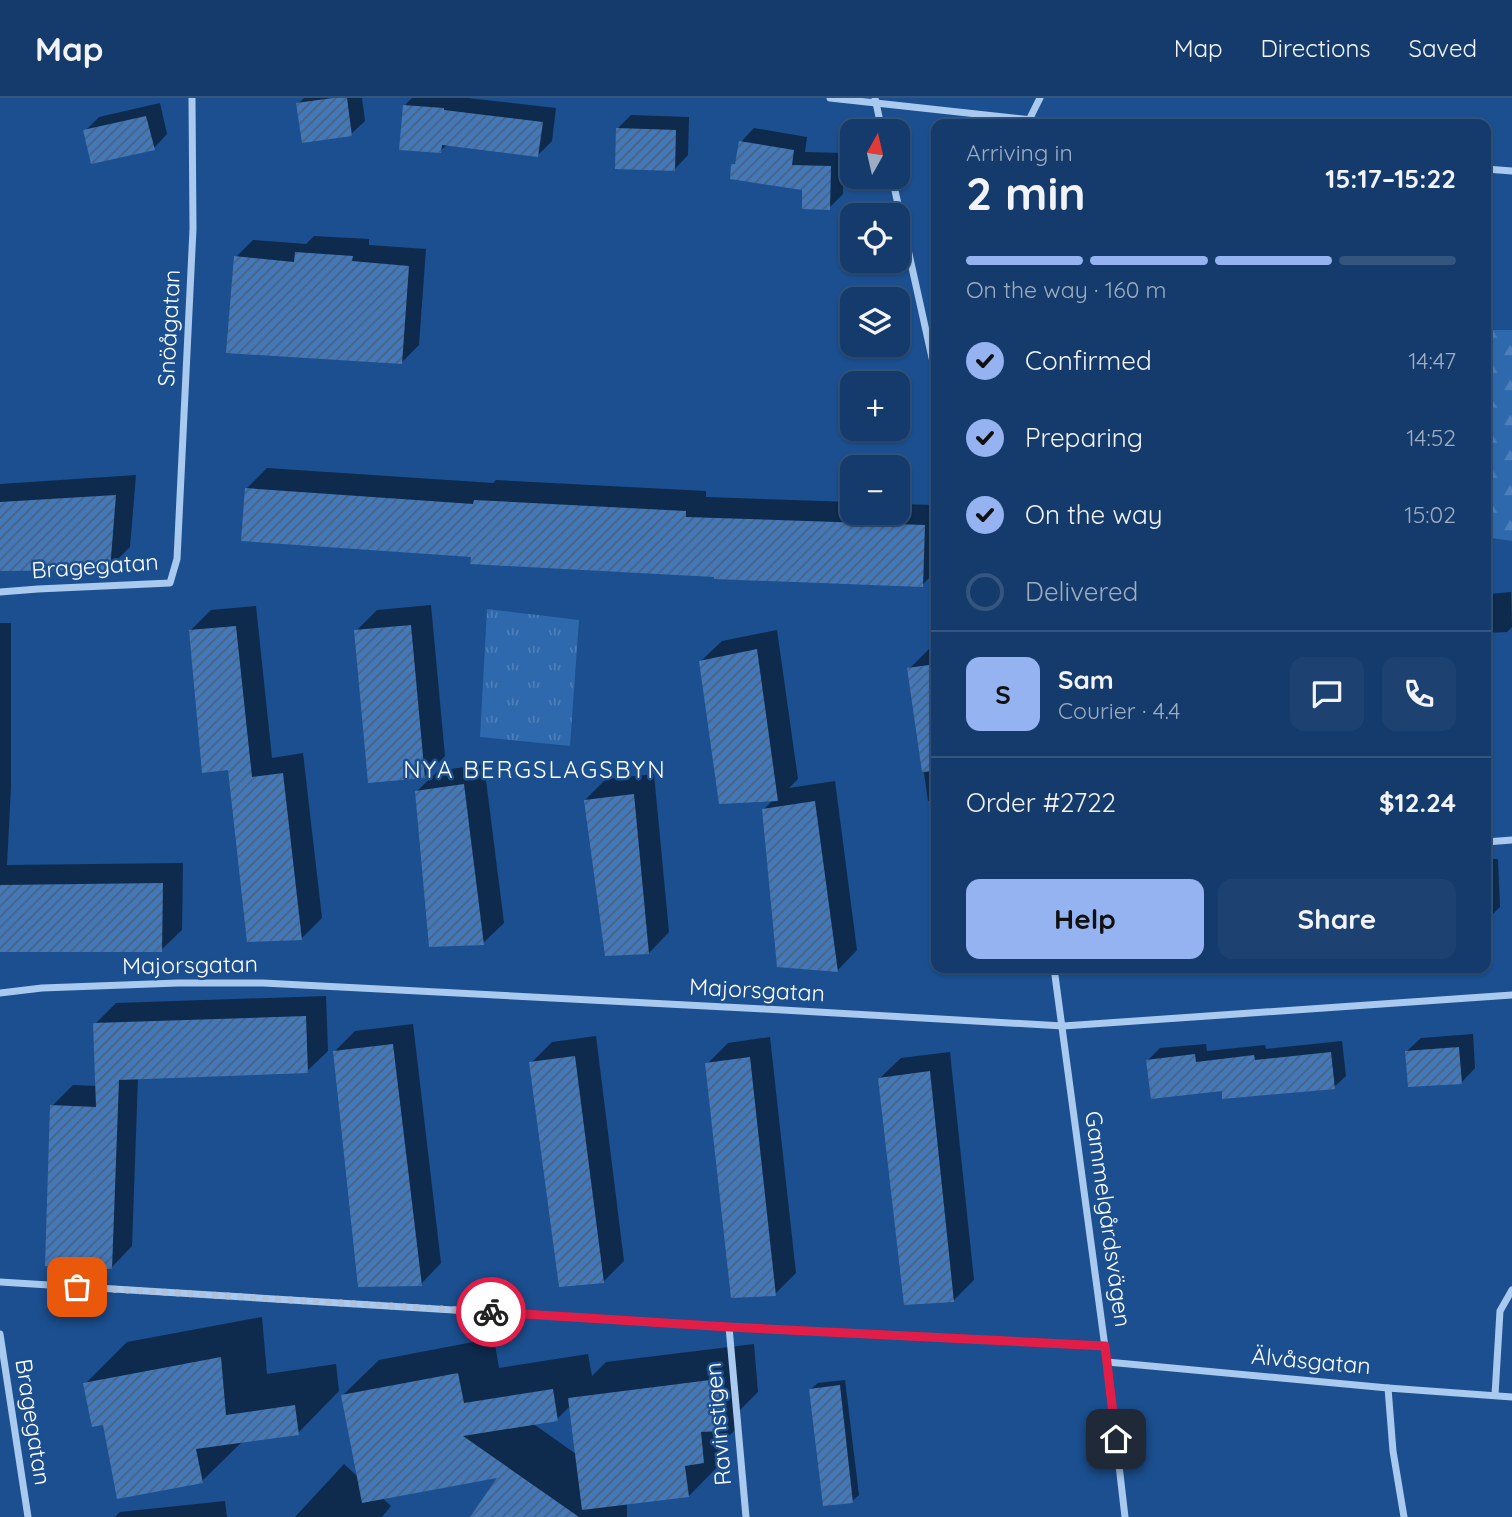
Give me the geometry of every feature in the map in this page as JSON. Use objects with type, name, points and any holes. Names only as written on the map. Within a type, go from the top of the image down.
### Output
[{"type":"street","name":"Snöågatan","points":[[177,559],[193,229],[192,98]]},
{"type":"street","points":[[830,98],[1021,119]]},
{"type":"street","points":[[1030,119],[1040,98]]},
{"type":"street","points":[[875,101],[879,119]]},
{"type":"street","points":[[1491,170],[1512,172]]},
{"type":"street","points":[[895,189],[931,353]]},
{"type":"street","name":"Bragegatan","points":[[0,592],[170,583],[177,559]]},
{"type":"street","points":[[1491,842],[1512,840]]},
{"type":"street","name":"Gammelgårdsvägen","points":[[1055,973],[1125,1517]]},
{"type":"street","name":"Majorsgatan","points":[[0,993],[42,988],[263,983],[1063,1026],[1512,995]]},
{"type":"street","points":[[0,1282],[729,1327],[1105,1346]]},
{"type":"street","points":[[1495,1395],[1500,1311],[1512,1290]]},
{"type":"street","name":"Ravinstigen","points":[[729,1327],[746,1517]]},
{"type":"street","name":"Bragegatan","points":[[0,1334],[28,1517]]},
{"type":"street","name":"Älvåsgatan","points":[[1107,1362],[1512,1397]]},
{"type":"street","points":[[1388,1388],[1393,1451],[1404,1517]]},
{"type":"green space","points":[[1491,330],[1512,330],[1512,541],[1491,538]]},
{"type":"green space","points":[[487,609],[579,620],[570,746],[480,737]]},
{"type":"building","points":[[347,98],[352,136],[302,143],[296,103]]},
{"type":"building","points":[[403,105],[543,122],[538,157],[442,145],[441,153],[399,150]]},
{"type":"building","points":[[146,116],[155,150],[91,164],[83,130]]},
{"type":"building","points":[[616,128],[676,130],[675,171],[615,169]]},
{"type":"building","points":[[739,141],[794,150],[792,165],[831,166],[830,210],[802,209],[802,190],[730,179],[731,164],[735,164]]},
{"type":"building","points":[[295,252],[353,256],[352,261],[409,266],[402,364],[226,353],[234,256],[294,262]]},
{"type":"building","points":[[245,488],[473,504],[474,500],[686,511],[686,517],[840,522],[840,525],[925,525],[923,587],[714,579],[470,564],[471,557],[241,541]]},
{"type":"building","points":[[116,495],[110,570],[0,571],[0,502]]},
{"type":"building","points":[[411,625],[425,778],[368,783],[354,630]]},
{"type":"building","points":[[236,626],[252,777],[283,773],[302,940],[247,942],[228,770],[202,773],[189,630]]},
{"type":"building","points":[[757,649],[778,801],[719,804],[699,661]]},
{"type":"building","points":[[931,665],[931,771],[922,772],[907,668]]},
{"type":"building","points":[[464,784],[484,945],[429,947],[415,791]]},
{"type":"building","points":[[634,794],[649,954],[605,956],[584,800]]},
{"type":"building","points":[[815,801],[838,972],[777,967],[762,809]]},
{"type":"building","points":[[163,883],[162,952],[0,952],[0,885]]},
{"type":"building","points":[[306,1016],[308,1073],[119,1080],[112,1269],[45,1266],[50,1105],[96,1107],[93,1023]]},
{"type":"building","points":[[393,1044],[422,1286],[358,1287],[333,1051]]},
{"type":"building","points":[[1459,1047],[1462,1084],[1408,1087],[1405,1051]]},
{"type":"building","points":[[1331,1052],[1335,1089],[1222,1099],[1222,1091],[1151,1099],[1146,1060],[1195,1054],[1196,1062],[1254,1055],[1255,1060]]},
{"type":"building","points":[[575,1056],[604,1283],[559,1287],[529,1062]]},
{"type":"building","points":[[750,1057],[776,1296],[731,1298],[705,1063]]},
{"type":"building","points":[[930,1071],[954,1302],[904,1305],[878,1078]]},
{"type":"building","points":[[221,1357],[226,1415],[295,1405],[299,1435],[196,1449],[203,1483],[117,1499],[103,1425],[92,1427],[83,1383]]},
{"type":"building","points":[[458,1373],[464,1403],[553,1389],[558,1421],[463,1436],[579,1517],[470,1517],[497,1478],[362,1503],[341,1395]]},
{"type":"building","points":[[718,1379],[722,1431],[701,1432],[704,1463],[685,1466],[689,1497],[582,1510],[568,1398]]},
{"type":"building","points":[[840,1385],[853,1503],[823,1506],[809,1389]]},
{"type":"way so far","points":[[77,1287],[491,1312]]},
{"type":"district","name":"NYA BERGSLAGSBYN","points":[[535,770]]},
{"type":"route","points":[[491,1312],[1105,1346],[1116,1439]]}]
